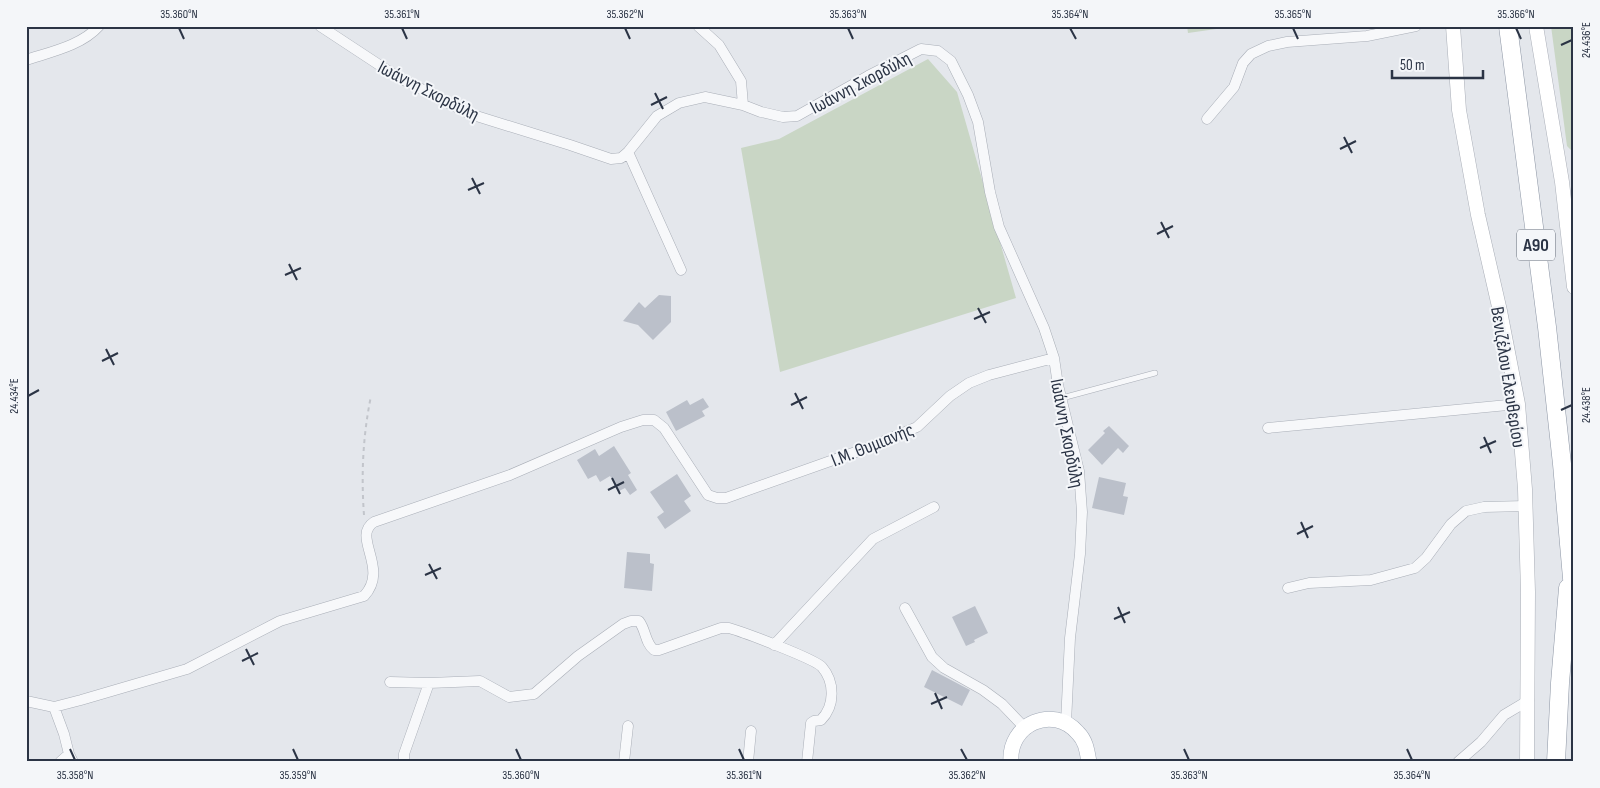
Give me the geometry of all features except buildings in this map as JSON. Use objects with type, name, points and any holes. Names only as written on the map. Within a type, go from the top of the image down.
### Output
[{"type":"highway","name":"Α90","points":[[1508,26],[1547,327],[1574,601]]},
{"type":"highway","name":"Α90","points":[[1556,762],[1560,683],[1571,560]]},
{"type":"main road","points":[[1011,762],[1010,752],[1016,738],[1024,727],[1035,721],[1057,720],[1066,723],[1078,733],[1086,746],[1089,762]]},
{"type":"street","points":[[26,60],[79,41],[99,26]]},
{"type":"street","name":"Ιωάννη Σκορδύλη","points":[[320,26],[396,76],[470,114],[611,159],[621,158],[657,116],[679,103],[705,97],[743,105],[761,112],[783,117],[797,116],[921,49],[938,51],[951,61],[968,95],[978,122],[990,192],[999,227],[1044,328],[1054,358],[1061,398],[1079,471],[1082,512],[1080,554],[1070,638],[1066,723]]},
{"type":"street","points":[[698,26],[719,45],[741,81],[743,105]]},
{"type":"street","points":[[1207,119],[1234,87],[1243,63],[1252,54],[1268,46],[1286,42],[1367,36],[1416,26]]},
{"type":"street","name":"Βενιζέλου Ελευθερίου","points":[[1453,26],[1459,110],[1478,214],[1500,311],[1518,404],[1525,506],[1529,700],[1527,762]]},
{"type":"street","points":[[1536,26],[1562,182],[1574,286]]},
{"type":"street","points":[[628,152],[681,270]]},
{"type":"street","name":"Ι.Μ. Θυμιανής","points":[[365,533],[369,525],[374,522],[510,475],[621,427],[643,420],[654,420],[664,428],[708,495],[726,498],[867,448],[917,427],[950,396],[969,383],[990,375],[1054,358]]},
{"type":"street","points":[[1268,428],[1518,404]]},
{"type":"street","points":[[1288,588],[1309,583],[1371,580],[1415,568],[1426,558],[1451,524],[1466,511],[1484,507],[1525,506]]},
{"type":"street","points":[[774,645],[873,540],[934,507]]},
{"type":"street","points":[[26,701],[54,707],[187,670],[280,621],[364,596],[369,591],[373,582],[374,570],[365,533]]},
{"type":"street","points":[[905,608],[932,657],[944,668],[983,690],[1002,704],[1024,727]]},
{"type":"street","points":[[390,682],[480,681],[509,697],[534,694],[578,656],[623,624],[631,621],[639,621],[643,626],[651,648],[654,650],[659,650],[721,628],[736,630],[821,666],[831,686],[832,698],[830,709],[823,718],[814,721],[810,727],[807,762]]},
{"type":"street","points":[[404,762],[404,754],[429,683]]},
{"type":"street","points":[[1458,762],[1480,742],[1504,715],[1529,700]]},
{"type":"street","points":[[54,707],[71,758],[60,762]]},
{"type":"street","points":[[624,762],[628,726]]},
{"type":"street","points":[[748,762],[751,731]]},
{"type":"lane","points":[[1061,398],[1155,373]]},
{"type":"path","points":[[365,533],[362,478],[366,422],[371,396]]},
{"type":"green space","points":[[1187,26],[1237,26],[1188,33]]},
{"type":"green space","points":[[1551,26],[1574,26],[1574,153],[1567,146]]},
{"type":"green space","points":[[928,59],[957,92],[1016,298],[780,372],[741,148],[779,139]]}]
